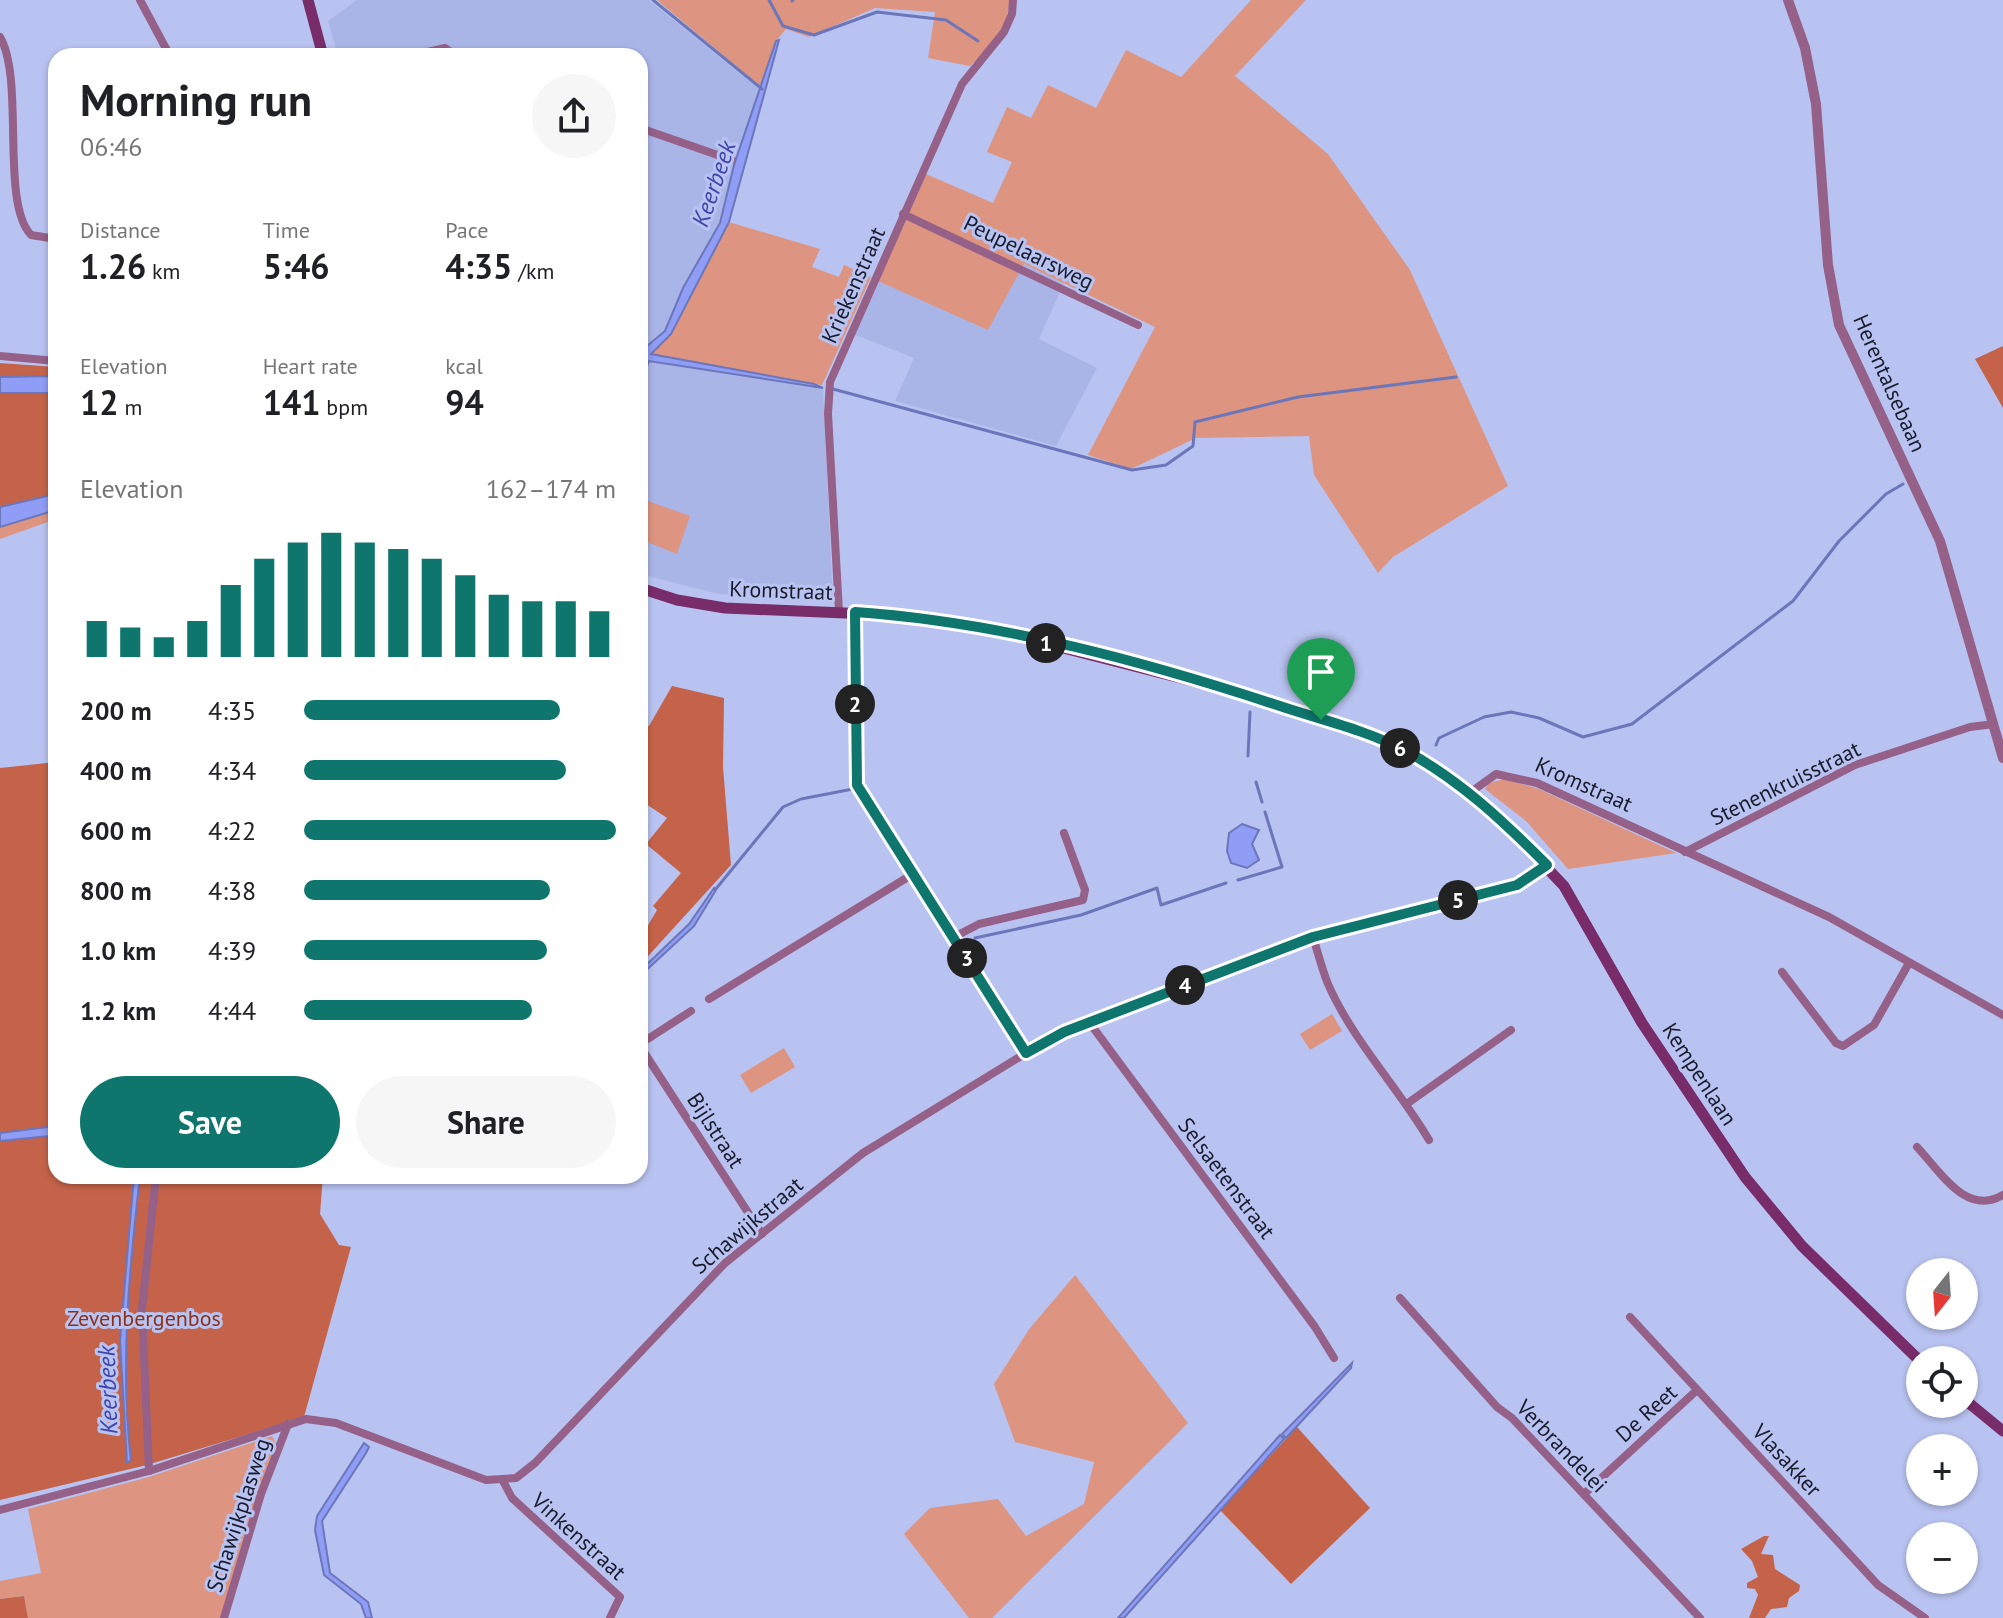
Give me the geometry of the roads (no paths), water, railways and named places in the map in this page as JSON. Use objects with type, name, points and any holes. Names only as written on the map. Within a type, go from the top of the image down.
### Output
[{"type":"main road","points":[[308,0],[321,48]]},
{"type":"main road","name":"Kromstraat","points":[[648,591],[677,600],[725,608],[771,613],[855,612],[919,617],[993,630],[1247,695],[1380,739],[1471,792]]},
{"type":"main road","name":"Kempenlaan","points":[[1471,792],[1547,865],[1573,898],[1650,1036],[1745,1177],[1802,1246],[1906,1347]]},
{"type":"main road","points":[[1978,1410],[2003,1431]]},
{"type":"street","points":[[140,0],[166,48]]},
{"type":"street","name":"Kriekenstraat","points":[[839,612],[827,397],[830,382],[962,84],[1004,32],[1012,14],[1013,0]]},
{"type":"street","name":"Herentalsebaan","points":[[1788,0],[1805,48],[1816,104],[1828,265],[1839,325],[1940,541],[1994,724],[2001,736],[2003,758]]},
{"type":"street","points":[[0,37],[8,59],[21,223],[31,235],[48,238]]},
{"type":"street","points":[[648,131],[732,160]]},
{"type":"street","name":"Peupelaarsweg","points":[[903,214],[1138,325]]},
{"type":"street","points":[[0,356],[48,360]]},
{"type":"street","points":[[855,612],[857,785],[1026,1053]]},
{"type":"street","name":"Stenenkruisstraat","points":[[1684,852],[1855,765],[1970,727],[1994,724]]},
{"type":"street","name":"Kromstraat","points":[[1471,792],[1496,774],[1507,774],[1547,787],[1684,852]]},
{"type":"street","points":[[954,937],[979,924],[1083,900],[1085,890],[1064,833]]},
{"type":"street","points":[[1684,852],[1829,917],[2003,1015]]},
{"type":"street","name":"Schawijkstraat","points":[[503,1481],[516,1478],[535,1463],[678,1309],[762,1234],[898,1129],[1026,1053],[1064,1032],[1313,937],[1517,885],[1547,865]]},
{"type":"street","points":[[709,999],[913,874]]},
{"type":"street","points":[[1313,937],[1328,984],[1354,1030],[1408,1103],[1429,1140]]},
{"type":"street","points":[[1782,972],[1836,1043],[1843,1046],[1874,1025],[1909,963]]},
{"type":"street","name":"Bijlstraat","points":[[648,1040],[691,1011]]},
{"type":"street","name":"Selsaetenstraat","points":[[1089,1022],[1315,1327],[1334,1358]]},
{"type":"street","points":[[1408,1103],[1511,1030]]},
{"type":"street","name":"Bijlstraat","points":[[648,1057],[762,1234]]},
{"type":"street","points":[[1917,1147],[1963,1196],[1982,1202],[2003,1195]]},
{"type":"street","points":[[149,1471],[142,1309],[155,1184]]},
{"type":"street","name":"Verbrandelei","points":[[1400,1298],[1497,1407],[1700,1618]]},
{"type":"street","name":"Vlasakker","points":[[1630,1317],[1878,1585],[1925,1618]]},
{"type":"street","name":"De Reet","points":[[1584,1494],[1697,1390]]},
{"type":"street","points":[[0,1510],[149,1471],[288,1424],[323,1419],[486,1480],[503,1481]]},
{"type":"street","name":"Schawijkplasweg","points":[[224,1618],[261,1494],[288,1424]]},
{"type":"street","name":"Vinkenstraat","points":[[503,1481],[512,1498],[620,1597],[610,1618]]},
{"type":"water","points":[[779,40],[729,222],[671,334],[651,354],[823,388],[649,361],[648,364],[648,345],[665,331],[683,288],[720,223],[734,165],[776,41]]},
{"type":"water","points":[[48,376],[48,393],[0,393],[0,377]]},
{"type":"water","points":[[48,496],[48,512],[0,527],[0,507]]},
{"type":"water","points":[[1242,824],[1259,830],[1252,844],[1259,860],[1247,868],[1231,863],[1227,851],[1229,833]]},
{"type":"water","points":[[714,888],[716,890],[694,926],[648,969],[648,963],[689,924]]},
{"type":"water","points":[[48,1127],[48,1136],[0,1141],[0,1133]]},
{"type":"water","points":[[133,1184],[139,1184],[127,1318],[126,1390],[131,1461],[127,1462],[120,1341]]},
{"type":"water","points":[[1352,1363],[1351,1368],[1286,1438],[1282,1434]]},
{"type":"water","points":[[1280,1435],[1284,1439],[1124,1618],[1118,1618]]},
{"type":"water","points":[[364,1443],[369,1447],[366,1453],[322,1521],[330,1573],[368,1602],[372,1618],[366,1618],[361,1604],[324,1575],[315,1530],[317,1516]]},
{"type":"waterway","points":[[653,0],[762,89]]},
{"type":"waterway","points":[[769,0],[783,26],[814,35],[877,12],[946,20],[978,41]]},
{"type":"waterway","points":[[833,389],[1132,470],[1166,465],[1193,446],[1195,422],[1298,397],[1456,377]]},
{"type":"waterway","points":[[1436,745],[1439,738],[1484,717],[1511,712],[1539,718],[1583,737],[1632,724],[1793,601],[1839,541],[1886,494],[1903,484]]},
{"type":"waterway","points":[[1248,756],[1250,712]]},
{"type":"waterway","points":[[1256,782],[1262,802]]},
{"type":"waterway","points":[[715,890],[783,807],[801,799],[853,789]]},
{"type":"waterway","points":[[1238,880],[1282,867],[1265,812]]},
{"type":"waterway","points":[[975,938],[1081,915],[1157,888],[1161,905],[1226,883]]},
{"type":"water label","name":"Keerbeek","points":[[714,184]]},
{"type":"water label","name":"Keerbeek","points":[[108,1390]]},
{"type":"park label","name":"Zevenbergenbos","points":[[144,1318]]}]
